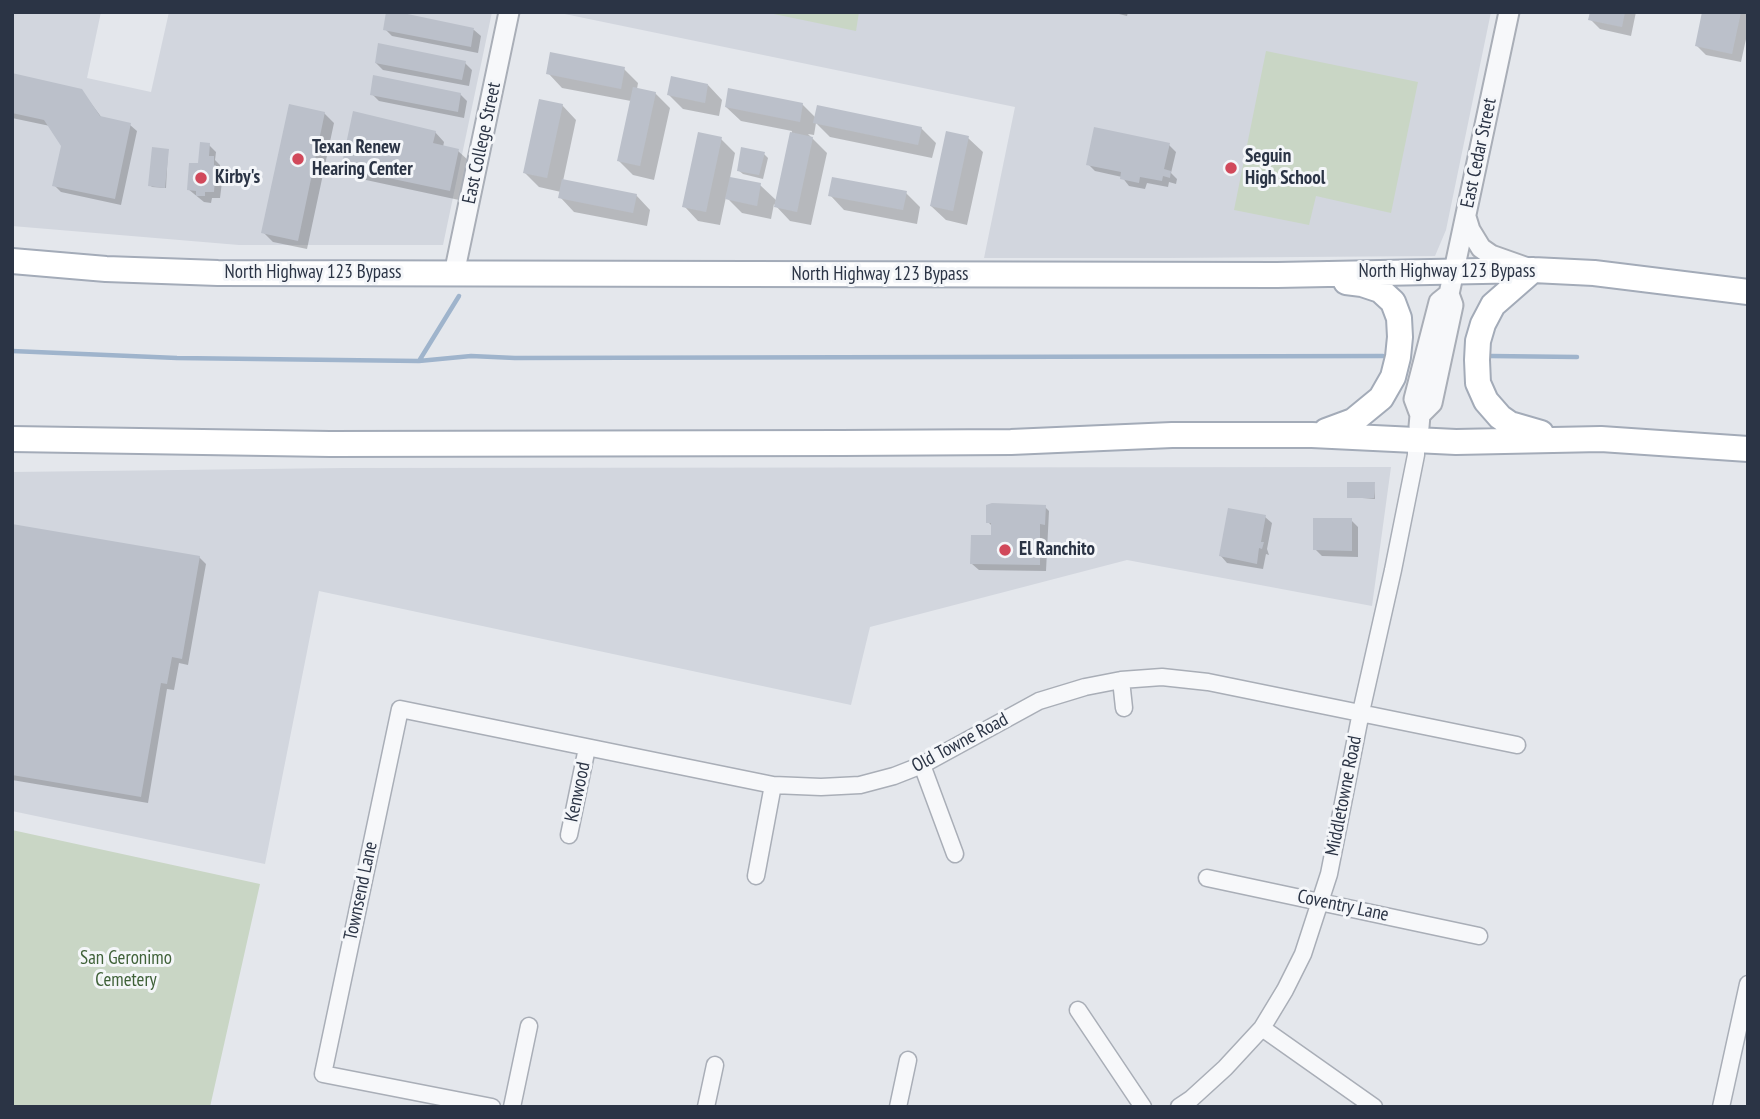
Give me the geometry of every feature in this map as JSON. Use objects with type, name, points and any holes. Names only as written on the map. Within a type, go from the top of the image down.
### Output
[{"type":"main road","name":"North Highway 123 Bypass","points":[[12,261],[184,273],[1277,275],[1452,283],[1533,270],[1594,273],[1748,292]]},
{"type":"main road","points":[[1533,270],[1493,305],[1478,341],[1478,383],[1486,401],[1500,417],[1510,424],[1530,431],[1577,438],[1748,449]]},
{"type":"main road","points":[[1277,275],[1362,284],[1380,290],[1393,302],[1399,317],[1398,357],[1393,377],[1381,398],[1353,421],[1312,435]]},
{"type":"main road","points":[[12,439],[354,444],[1011,442],[1172,435],[1312,435],[1524,442],[1577,438]]},
{"type":"street","name":"East College Street","points":[[454,274],[509,12]]},
{"type":"street","name":"East Cedar Street","points":[[1416,440],[1420,415],[1432,403],[1453,305],[1452,283],[1509,12]]},
{"type":"street","points":[[1466,217],[1481,248],[1491,255],[1533,270]]},
{"type":"street","name":"Middletowne Road","points":[[1179,1107],[1225,1068],[1262,1028],[1303,954],[1329,874],[1393,570],[1416,455],[1416,440]]},
{"type":"street","name":"Old Towne Road","points":[[400,709],[773,785],[821,787],[860,785],[922,765],[1039,701],[1085,687],[1121,680],[1162,677],[1208,682],[1517,746]]},
{"type":"street","points":[[1121,680],[1124,708]]},
{"type":"street","name":"Townsend Lane","points":[[400,709],[323,1074],[492,1107]]},
{"type":"street","name":"Kenwood","points":[[569,835],[587,748]]},
{"type":"street","points":[[922,765],[955,854]]},
{"type":"street","points":[[755,876],[773,785]]},
{"type":"street","name":"Coventry Lane","points":[[1207,878],[1479,936]]},
{"type":"street","points":[[1721,1107],[1748,984]]},
{"type":"street","points":[[1078,1010],[1143,1107]]},
{"type":"street","points":[[512,1107],[528,1026]]},
{"type":"street","points":[[1262,1028],[1374,1107]]},
{"type":"street","points":[[898,1107],[908,1060]]},
{"type":"street","points":[[706,1107],[715,1065]]},
{"type":"shaded area","points":[[12,12],[101,12],[87,78],[151,92],[169,12],[492,12],[443,245],[239,245],[12,226]]},
{"type":"shaded area","name":"Seguin High School","points":[[555,12],[1491,12],[1446,230],[1435,256],[984,258],[1015,107]]},
{"type":"shaded area","points":[[1391,467],[1372,606],[1127,560],[870,627],[851,705],[319,591],[265,864],[12,811],[12,472],[343,468]]},
{"type":"green space","points":[[764,12],[859,12],[856,31]]},
{"type":"green space","points":[[1266,51],[1418,82],[1391,213],[1316,196],[1309,225],[1234,210]]},
{"type":"green space","name":"San Geronimo Cemetery","points":[[12,830],[260,884],[210,1107],[12,1107]]},
{"type":"building","points":[[386,12],[398,12],[474,28],[471,47],[383,30]]},
{"type":"building","points":[[1590,12],[1625,12],[1622,27],[1588,20]]},
{"type":"building","points":[[1702,12],[1741,12],[1732,54],[1695,46]]},
{"type":"building","points":[[378,43],[466,61],[462,80],[375,63]]},
{"type":"building","points":[[550,52],[625,67],[621,89],[546,74]]},
{"type":"building","points":[[12,73],[82,89],[100,116],[131,123],[115,199],[52,186],[61,146],[44,120],[12,113]]},
{"type":"building","points":[[373,75],[461,93],[458,112],[370,95]]},
{"type":"building","points":[[671,76],[708,84],[705,103],[667,95]]},
{"type":"building","points":[[633,87],[656,92],[640,166],[617,161]]},
{"type":"building","points":[[728,88],[803,103],[800,122],[725,107]]},
{"type":"building","points":[[539,99],[563,104],[547,178],[523,173]]},
{"type":"building","points":[[289,104],[325,112],[298,241],[261,233]]},
{"type":"building","points":[[817,105],[922,127],[918,145],[813,123]]},
{"type":"building","points":[[353,111],[436,131],[433,143],[459,149],[450,191],[341,168]]},
{"type":"building","points":[[1094,127],[1170,143],[1164,169],[1171,171],[1170,178],[1163,176],[1162,181],[1140,177],[1139,183],[1120,179],[1121,172],[1086,165]]},
{"type":"building","points":[[946,131],[969,136],[953,211],[930,206]]},
{"type":"building","points":[[698,132],[722,137],[706,212],[682,207]]},
{"type":"building","points":[[790,132],[813,137],[797,212],[774,207]]},
{"type":"building","name":"Kirby's","points":[[200,142],[210,143],[209,156],[214,156],[216,165],[214,192],[205,192],[205,196],[196,196],[196,191],[187,190],[189,163],[198,163]]},
{"type":"building","points":[[152,147],[169,149],[165,188],[148,186]]},
{"type":"building","points":[[741,147],[765,152],[759,175],[737,171]]},
{"type":"building","points":[[730,177],[761,183],[757,206],[725,199]]},
{"type":"building","points":[[832,177],[907,191],[903,210],[828,196]]},
{"type":"building","points":[[562,179],[637,194],[633,213],[558,198]]},
{"type":"building","points":[[1347,482],[1375,482],[1374,498],[1347,498]]},
{"type":"building","name":"El Ranchito","points":[[986,505],[1046,505],[1045,525],[1040,524],[1040,565],[970,564],[971,535],[991,535],[991,523],[986,523]]},
{"type":"building","points":[[1228,508],[1266,515],[1261,542],[1264,542],[1262,549],[1259,548],[1257,564],[1219,556]]},
{"type":"building","points":[[1313,518],[1352,518],[1352,551],[1313,550]]},
{"type":"building","points":[[12,524],[200,556],[182,659],[172,657],[167,684],[161,683],[141,797],[12,775]]},
{"type":"waterway","points":[[419,361],[459,296]]},
{"type":"waterway","points":[[12,351],[177,358],[419,361],[471,356],[1383,356]]},
{"type":"waterway","points":[[1490,356],[1577,357]]},
{"type":"place","name":"Texan Renew Hearing Center","points":[[298,159]]},
{"type":"place","name":"Seguin High School","points":[[1231,168]]},
{"type":"place","name":"Kirby's","points":[[201,178]]},
{"type":"place","name":"El Ranchito","points":[[1005,550]]}]
